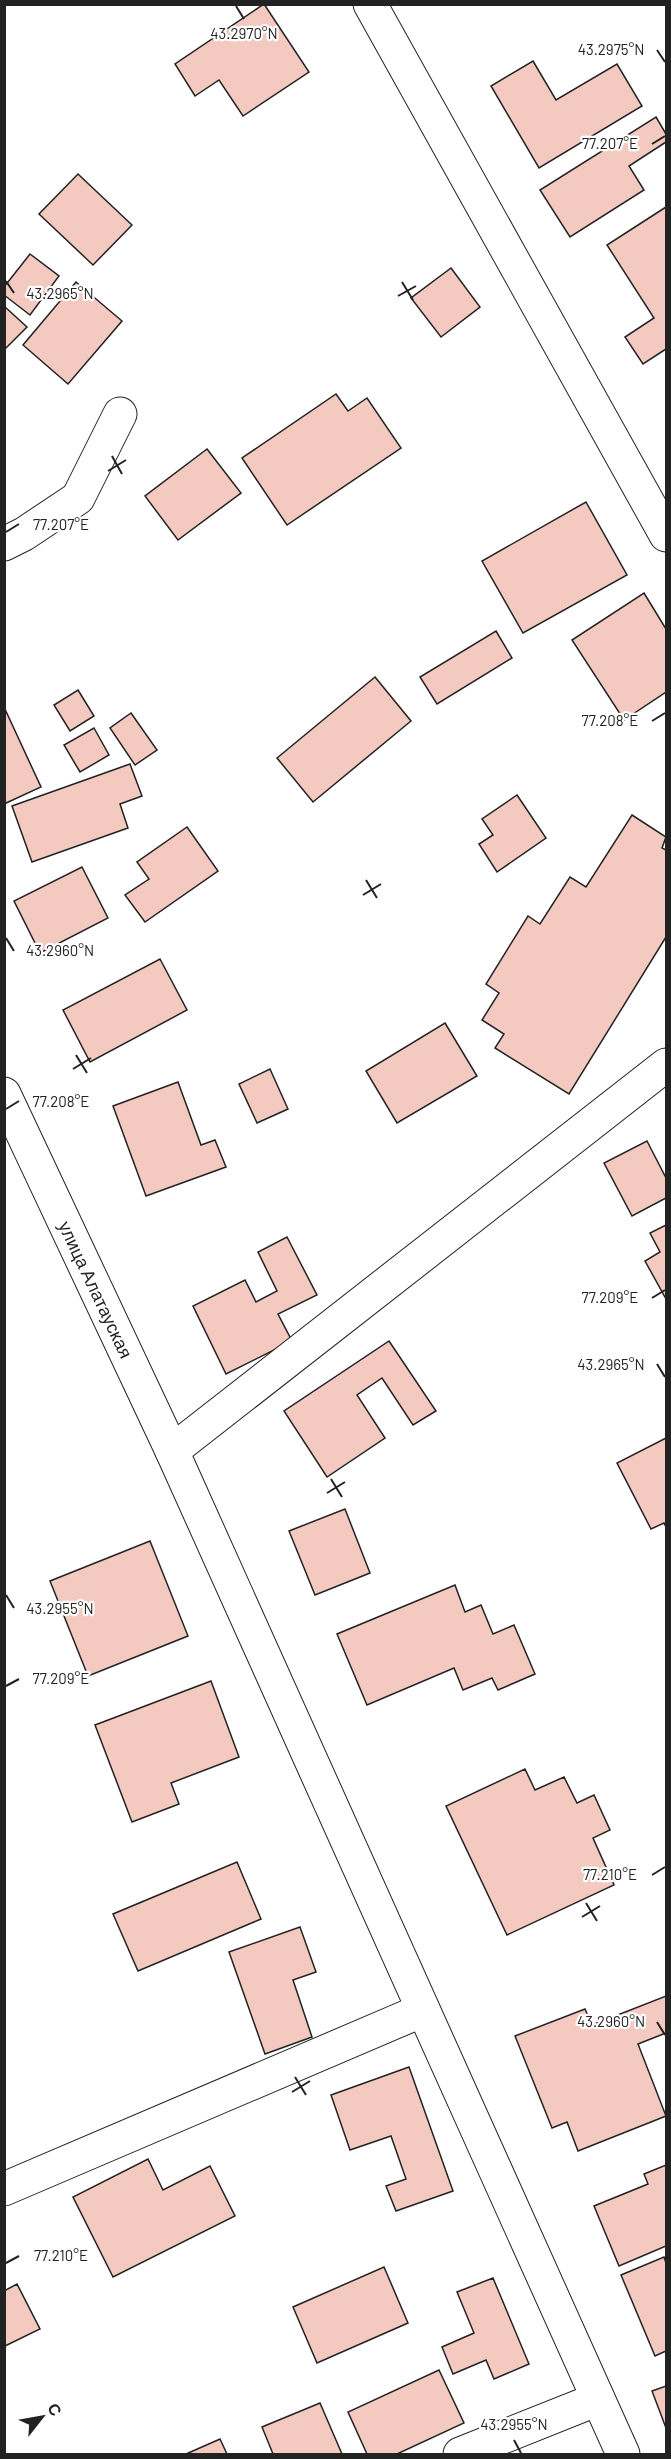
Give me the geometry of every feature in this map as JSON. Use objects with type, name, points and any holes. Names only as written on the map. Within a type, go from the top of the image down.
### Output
[{"type":"street","points":[[370,4],[666,536]]},
{"type":"street","points":[[4,544],[24,534],[78,498],[120,414]]},
{"type":"street","points":[[172,1451],[666,1065]]},
{"type":"street","name":"улица Алатауская","points":[[4,1094],[172,1451],[623,2454]]},
{"type":"street","points":[[4,2189],[423,2010]]},
{"type":"street","points":[[460,2454],[598,2399]]},
{"type":"building","points":[[264,4],[309,72],[243,116],[219,80],[195,96],[175,64]]},
{"type":"building","points":[[533,61],[556,100],[617,64],[642,106],[539,168],[491,86]]},
{"type":"building","points":[[656,117],[666,134],[666,142],[629,166],[644,190],[570,237],[540,190]]},
{"type":"building","points":[[78,174],[132,225],[93,265],[39,214]]},
{"type":"building","points":[[666,207],[666,349],[643,364],[625,337],[654,318],[607,245]]},
{"type":"building","points":[[30,254],[59,276],[30,315],[4,295],[4,287]]},
{"type":"building","points":[[451,268],[480,307],[441,337],[411,298]]},
{"type":"building","points":[[76,282],[122,321],[68,384],[23,345]]},
{"type":"building","points":[[4,306],[27,327],[4,350]]},
{"type":"building","points":[[336,394],[348,411],[367,398],[401,448],[287,525],[242,458]]},
{"type":"building","points":[[207,449],[241,493],[178,540],[145,496]]},
{"type":"building","points":[[586,502],[627,575],[523,633],[482,561]]},
{"type":"building","points":[[644,593],[666,629],[666,692],[624,720],[572,640]]},
{"type":"building","points":[[496,631],[512,658],[437,704],[420,677]]},
{"type":"building","points":[[375,677],[411,721],[313,802],[277,758]]},
{"type":"building","points":[[78,690],[94,716],[70,731],[54,705]]},
{"type":"building","points":[[4,707],[41,787],[4,804]]},
{"type":"building","points":[[131,713],[157,750],[135,765],[110,728]]},
{"type":"building","points":[[94,728],[109,755],[80,772],[64,745]]},
{"type":"building","points":[[130,764],[142,796],[120,804],[128,828],[32,862],[12,806]]},
{"type":"building","points":[[517,795],[546,838],[497,872],[479,844],[493,835],[482,819]]},
{"type":"building","points":[[632,815],[666,837],[662,848],[666,850],[666,937],[569,1094],[495,1048],[504,1034],[482,1020],[499,993],[486,984],[528,916],[540,924],[570,877],[586,887]]},
{"type":"building","points":[[187,827],[218,871],[145,922],[125,895],[149,879],[137,862]]},
{"type":"building","points":[[82,867],[108,918],[40,953],[14,901]]},
{"type":"building","points":[[160,959],[187,1010],[90,1062],[63,1010]]},
{"type":"building","points":[[445,1023],[477,1076],[397,1123],[366,1071]]},
{"type":"building","points":[[270,1069],[288,1109],[257,1123],[239,1084]]},
{"type":"building","points":[[178,1082],[201,1145],[215,1140],[226,1167],[146,1196],[113,1106]]},
{"type":"building","points":[[647,1141],[666,1178],[666,1198],[632,1216],[604,1163]]},
{"type":"building","points":[[666,1225],[666,1299],[645,1261],[660,1252],[650,1233]]},
{"type":"building","points":[[287,1237],[317,1295],[278,1314],[292,1341],[226,1374],[193,1306],[245,1280],[256,1302],[277,1291],[258,1252]]},
{"type":"building","points":[[389,1341],[436,1411],[413,1425],[382,1378],[357,1395],[385,1438],[327,1477],[284,1411]]},
{"type":"building","points":[[666,1438],[666,1527],[664,1523],[651,1529],[617,1463]]},
{"type":"building","points":[[345,1509],[370,1573],[315,1595],[289,1531]]},
{"type":"building","points":[[150,1541],[188,1636],[88,1676],[50,1581]]},
{"type":"building","points":[[455,1585],[465,1612],[481,1605],[493,1634],[514,1625],[535,1674],[498,1690],[492,1678],[463,1690],[454,1668],[367,1705],[337,1634]]},
{"type":"building","points":[[211,1681],[239,1757],[171,1783],[179,1804],[132,1822],[95,1725]]},
{"type":"building","points":[[525,1769],[535,1790],[564,1777],[577,1803],[594,1795],[610,1830],[593,1838],[614,1885],[507,1935],[446,1806]]},
{"type":"building","points":[[237,1862],[261,1919],[138,1971],[113,1914]]},
{"type":"building","points":[[300,1927],[316,1972],[293,1980],[312,2037],[265,2054],[229,1952]]},
{"type":"building","points":[[666,1996],[666,2033],[638,2044],[666,2116],[578,2151],[567,2122],[552,2128],[515,2036],[585,2009],[592,2025]]},
{"type":"building","points":[[409,2067],[453,2191],[396,2211],[386,2186],[406,2179],[391,2136],[350,2150],[331,2095]]},
{"type":"building","points":[[148,2159],[163,2190],[210,2166],[235,2216],[113,2277],[73,2197]]},
{"type":"building","points":[[666,2165],[666,2246],[619,2266],[594,2206],[648,2184],[644,2174]]},
{"type":"building","points":[[664,2257],[666,2263],[666,2351],[655,2356],[621,2275]]},
{"type":"building","points":[[384,2267],[408,2323],[317,2363],[293,2307]]},
{"type":"building","points":[[493,2278],[529,2364],[494,2379],[486,2360],[453,2374],[442,2347],[474,2333],[457,2292]]},
{"type":"building","points":[[17,2284],[40,2329],[5,2346],[4,2291]]},
{"type":"building","points":[[439,2370],[464,2423],[397,2454],[367,2454],[348,2412]]},
{"type":"building","points":[[666,2386],[666,2428],[652,2391]]},
{"type":"building","points":[[320,2403],[342,2454],[273,2454],[262,2427]]},
{"type":"building","points":[[220,2439],[227,2454],[186,2454]]}]
